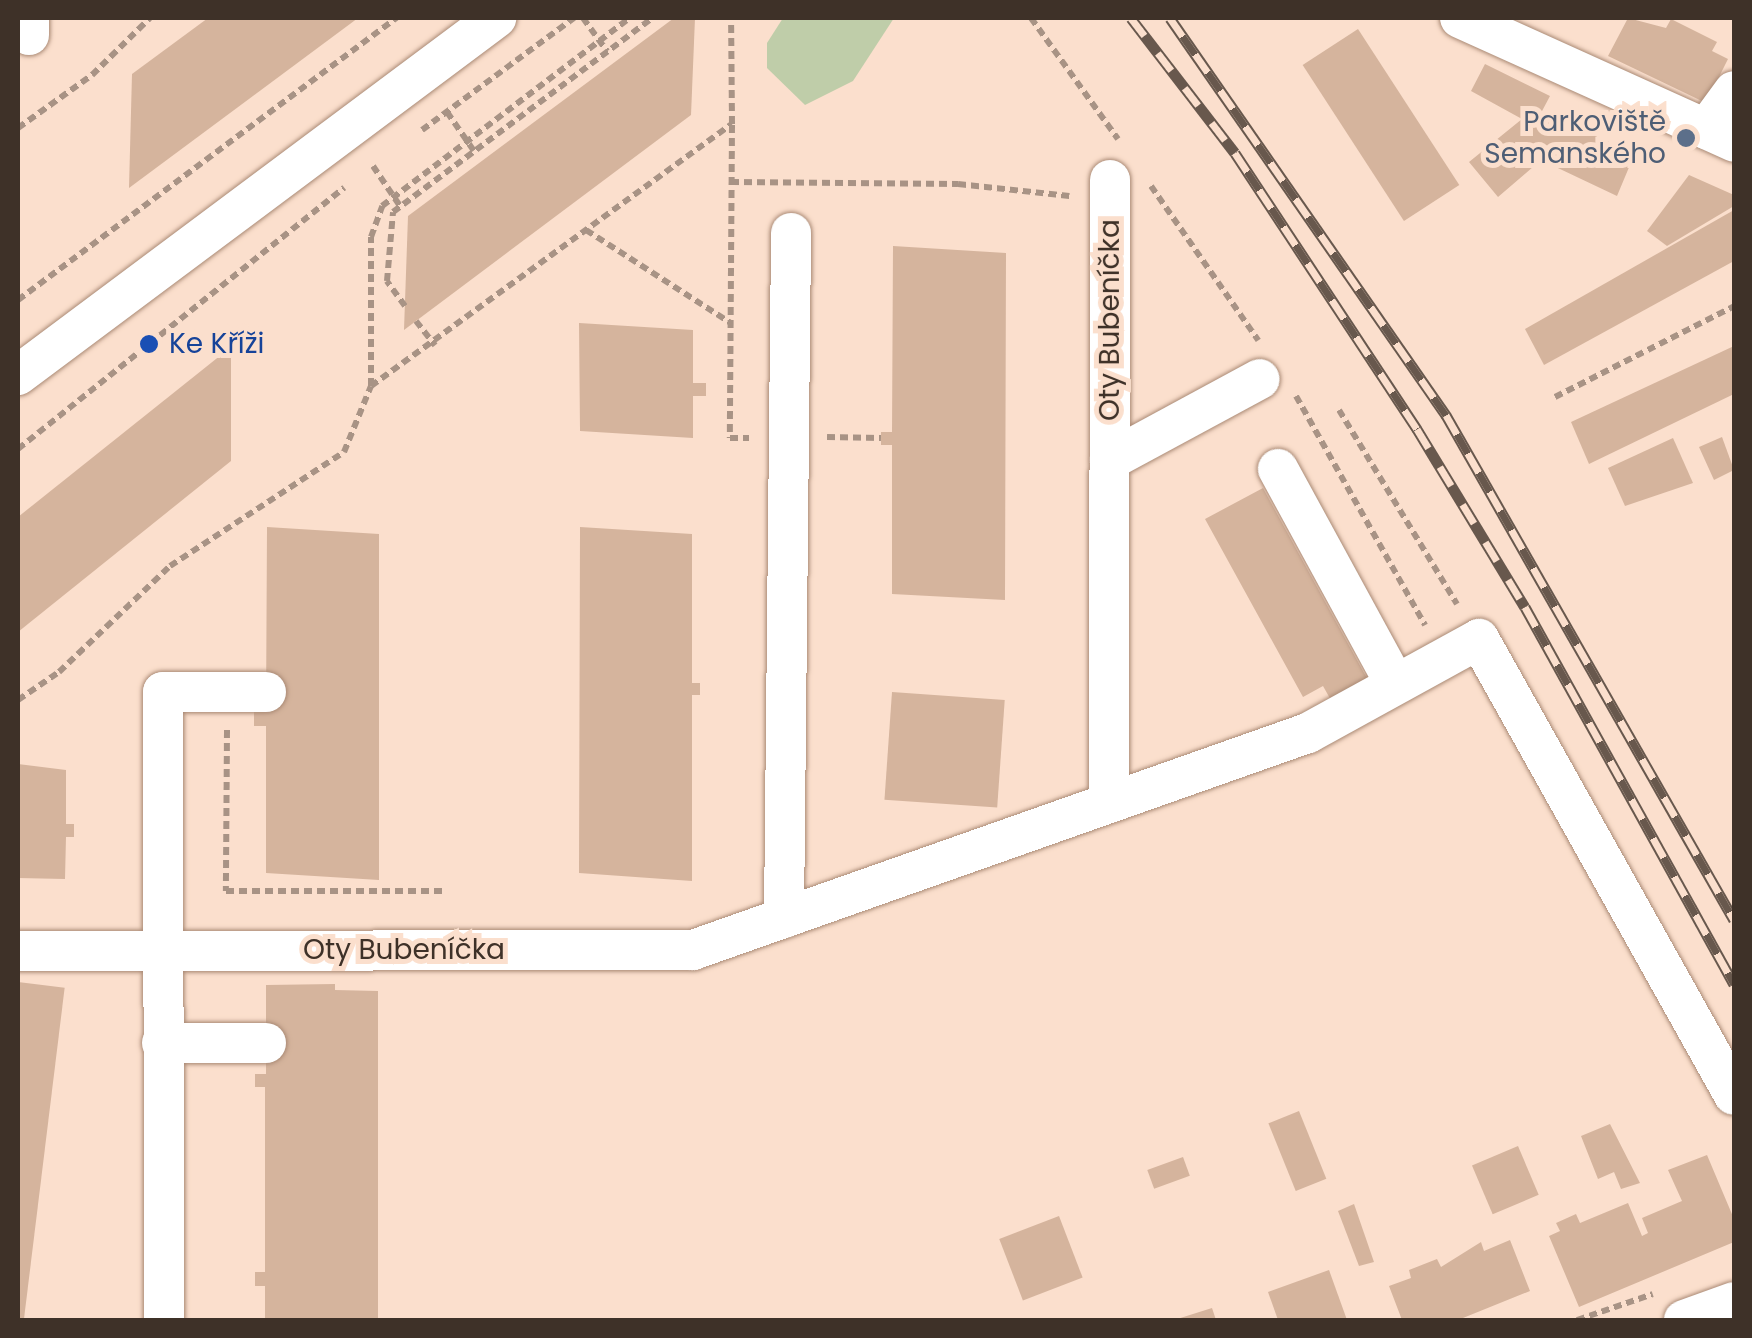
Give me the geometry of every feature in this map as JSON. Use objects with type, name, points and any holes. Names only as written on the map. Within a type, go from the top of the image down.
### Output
[{"type":"street","points":[[18,375],[496,18]]},
{"type":"street","points":[[1460,18],[1508,26],[1720,136],[1734,91]]},
{"type":"street","name":"Oty Bubeníčka","points":[[1109,804],[1110,460],[1121,175]]},
{"type":"street","points":[[784,918],[791,233]]},
{"type":"street","name":"Oty Bubeníčka","points":[[1110,460],[1274,376]]},
{"type":"street","points":[[1278,469],[1396,684]]},
{"type":"street","points":[[1479,639],[1734,1095]]},
{"type":"street","name":"Oty Bubeníčka","points":[[18,951],[693,950],[1308,733],[1479,639]]},
{"type":"street","points":[[164,1320],[163,692],[266,692]]},
{"type":"street","points":[[162,1043],[266,1043]]},
{"type":"street","points":[[1688,1320],[1734,1302]]},
{"type":"path","points":[[18,128],[92,75],[150,18]]},
{"type":"path","points":[[18,300],[396,18]]},
{"type":"path","points":[[418,133],[574,18]]},
{"type":"path","points":[[583,18],[607,51]]},
{"type":"path","points":[[18,700],[59,672],[170,566],[344,452],[371,386],[374,217],[394,194],[630,18]]},
{"type":"path","points":[[405,306],[387,281],[393,212],[652,18]]},
{"type":"path","points":[[371,386],[435,346],[732,124],[731,18]]},
{"type":"path","points":[[1031,18],[1121,175],[1274,376],[1445,660]]},
{"type":"path","points":[[447,112],[474,151]]},
{"type":"path","points":[[18,449],[388,155]]},
{"type":"path","points":[[374,166],[400,206]]},
{"type":"path","points":[[731,182],[958,184],[1121,175]]},
{"type":"path","points":[[586,230],[730,324]]},
{"type":"path","points":[[1555,397],[1734,306]]},
{"type":"path","points":[[416,320],[435,346]]},
{"type":"path","points":[[1339,410],[1479,639]]},
{"type":"path","points":[[227,718],[226,890],[444,891]]},
{"type":"green space","points":[[783,18],[894,18],[853,81],[805,105],[767,68],[767,43]]},
{"type":"building","points":[[208,18],[358,18],[129,188],[132,74]]},
{"type":"building","points":[[674,18],[695,18],[691,115],[404,330],[408,216]]},
{"type":"building","points":[[1628,18],[1666,28],[1671,19],[1717,42],[1712,51],[1728,59],[1706,103],[1608,56]]},
{"type":"building","points":[[1358,29],[1459,185],[1404,221],[1303,65]]},
{"type":"building","points":[[1485,64],[1550,96],[1541,113],[1635,153],[1617,196],[1541,160],[1498,197],[1469,162],[1522,119],[1471,91]]},
{"type":"building","points":[[1689,175],[1734,195],[1734,206],[1667,246],[1647,231]]},
{"type":"building","points":[[1734,210],[1734,261],[1544,365],[1525,329]]},
{"type":"building","points":[[893,246],[1006,253],[1005,600],[892,594],[892,445],[881,445],[881,432],[892,432]]},
{"type":"building","points":[[579,323],[693,330],[693,383],[706,383],[706,396],[693,396],[693,438],[580,431]]},
{"type":"building","points":[[1734,346],[1734,394],[1589,464],[1571,422]]},
{"type":"building","points":[[231,347],[231,461],[18,632],[18,517]]},
{"type":"building","points":[[1722,437],[1734,470],[1714,480],[1699,447]]},
{"type":"building","points":[[1673,438],[1693,483],[1625,506],[1608,468]]},
{"type":"building","points":[[1263,488],[1369,682],[1332,702],[1323,686],[1303,697],[1205,519]]},
{"type":"building","points":[[267,527],[379,534],[379,880],[266,873],[266,726],[254,726],[254,712],[266,712]]},
{"type":"building","points":[[580,527],[692,534],[692,683],[700,683],[700,695],[692,695],[692,881],[579,873]]},
{"type":"building","points":[[892,692],[1005,700],[997,808],[884,800]]},
{"type":"building","points":[[18,764],[66,770],[66,824],[74,824],[74,837],[66,837],[65,879],[18,878]]},
{"type":"building","points":[[18,982],[65,988],[24,1320],[18,1320]]},
{"type":"building","points":[[335,984],[335,990],[378,991],[378,1320],[265,1320],[265,1286],[255,1286],[255,1272],[265,1272],[265,1087],[255,1087],[255,1074],[266,1074],[266,985]]},
{"type":"building","points":[[1299,1111],[1326,1179],[1296,1191],[1268,1123]]},
{"type":"building","points":[[1610,1124],[1640,1183],[1621,1189],[1614,1172],[1598,1179],[1581,1136]]},
{"type":"building","points":[[1518,1146],[1539,1195],[1493,1214],[1472,1166]]},
{"type":"building","points":[[1707,1155],[1734,1219],[1734,1242],[1579,1307],[1549,1236],[1560,1231],[1556,1223],[1576,1214],[1580,1223],[1628,1203],[1642,1236],[1648,1233],[1642,1218],[1682,1201],[1668,1170]]},
{"type":"building","points":[[1183,1157],[1190,1176],[1154,1189],[1147,1170]]},
{"type":"building","points":[[1354,1204],[1374,1262],[1359,1266],[1338,1211]]},
{"type":"building","points":[[1059,1216],[1083,1278],[1023,1301],[999,1239]]},
{"type":"building","points":[[1510,1240],[1530,1291],[1458,1320],[1402,1320],[1389,1286],[1411,1278],[1409,1270],[1437,1259],[1441,1267],[1481,1242],[1484,1251]]},
{"type":"building","points":[[1329,1270],[1347,1320],[1278,1320],[1268,1292]]},
{"type":"building","points":[[1212,1308],[1216,1320],[1174,1320]]},
{"type":"railway","points":[[1131,18],[1235,153],[1417,429],[1525,607],[1734,984]]},
{"type":"railway","points":[[1170,18],[1446,415],[1734,920]]},
{"type":"place","name":"Parkoviště Semanského","points":[[1686,138]]},
{"type":"place","name":"Ke Kříži","points":[[149,344]]}]
